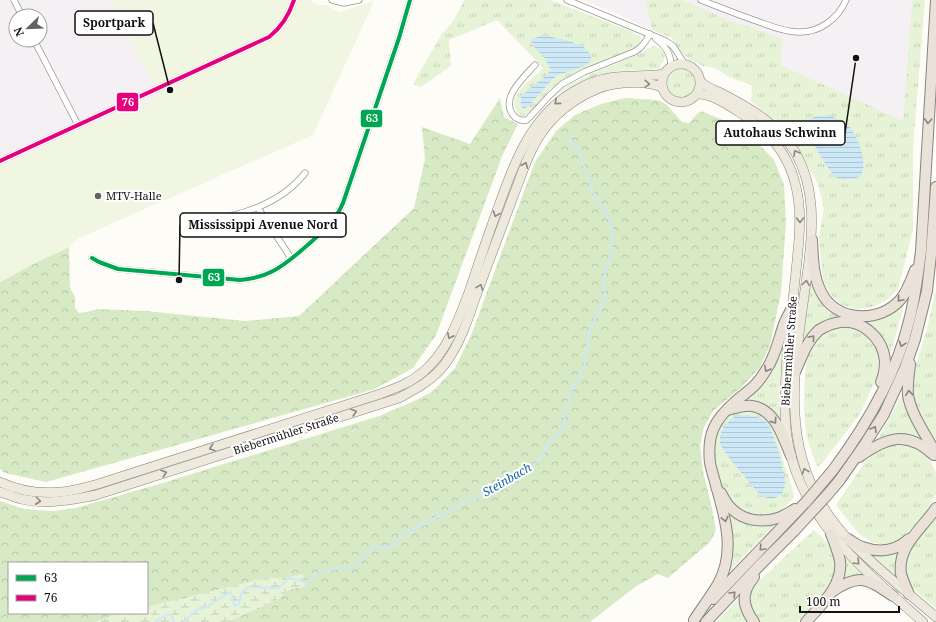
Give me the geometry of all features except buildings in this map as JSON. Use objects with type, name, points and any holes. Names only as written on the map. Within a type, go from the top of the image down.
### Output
[{"type":"highway","points":[[693,621],[788,517],[806,502],[833,470],[854,441],[874,409],[893,368],[909,322],[916,288],[921,251],[936,0]]},
{"type":"highway","points":[[936,186],[927,291],[915,339],[909,372],[908,388],[908,397],[915,417],[936,454]]},
{"type":"highway","points":[[812,240],[815,274],[825,298],[842,312],[849,315],[863,317],[876,315],[888,310],[899,301],[908,289],[921,251]]},
{"type":"highway","points":[[693,621],[718,583],[728,553],[727,529],[710,463],[710,440],[716,422],[736,401],[760,381],[773,359],[783,326],[792,308]]},
{"type":"highway","points":[[795,372],[810,339],[821,329],[838,322],[848,321],[858,324],[869,330],[876,338],[885,360],[885,372],[874,409]]},
{"type":"highway","points":[[706,622],[795,530],[839,481],[884,414],[905,368],[915,339]]},
{"type":"highway","points":[[727,410],[751,406],[764,410],[773,419],[780,430],[791,456]]},
{"type":"highway","points":[[853,462],[881,442],[899,439],[918,443],[936,457]]},
{"type":"highway","points":[[715,481],[731,508],[740,516],[753,520],[764,521],[788,517]]},
{"type":"highway","points":[[848,539],[862,547],[873,549],[888,550],[898,547],[905,543],[915,533],[936,508]]},
{"type":"highway","points":[[909,594],[901,574],[901,558],[906,546],[915,533]]},
{"type":"highway","points":[[806,622],[833,591],[838,580],[840,567],[838,553],[831,534]]},
{"type":"highway","points":[[754,622],[744,601],[745,592],[761,564]]},
{"type":"highway","points":[[833,591],[854,580],[860,580],[868,581],[893,596]]},
{"type":"main road","points":[[684,63],[696,69],[701,82],[697,94],[690,100],[678,102],[667,95],[663,88],[662,81],[664,74],[671,66],[684,63]]},
{"type":"main road","points":[[0,482],[24,490],[37,492],[62,492],[98,484],[377,395],[415,378],[423,373],[434,361],[448,341],[464,304],[513,167],[530,135],[542,117],[564,96],[591,82],[623,76],[664,74]]},
{"type":"main road","name":"Biebermühler Straße","points":[[701,82],[709,88],[744,106],[774,127],[795,152],[802,165],[809,190],[812,240],[795,372],[794,418],[801,459],[813,489],[822,506],[848,539],[936,617]]},
{"type":"main road","name":"Biebermühler Straße","points":[[0,492],[22,499],[46,502],[74,500],[104,492],[399,398],[429,380],[440,370],[461,336],[527,160],[543,130],[571,104],[601,88],[611,85],[630,83],[651,84],[663,88]]},
{"type":"main road","name":"Biebermühler Straße","points":[[697,94],[711,97],[735,109],[766,133],[787,161],[795,182],[799,203],[800,226],[785,396],[786,430],[795,470],[811,505],[831,534],[859,564],[923,622]]},
{"type":"main road","points":[[904,605],[912,622]]},
{"type":"street","points":[[0,161],[269,36],[284,23],[294,0]]},
{"type":"street","points":[[332,0],[344,4],[359,0]]},
{"type":"street","points":[[92,258],[105,265],[118,268],[240,280],[265,275],[282,266],[292,258],[324,230],[339,212],[402,30],[410,0]]},
{"type":"street","points":[[567,0],[670,43],[684,63]]},
{"type":"street","points":[[701,0],[773,27],[796,32],[812,31],[822,27],[838,14],[846,0]]},
{"type":"street","points":[[535,66],[520,81],[510,96],[509,107],[511,112],[517,119],[522,121],[527,120],[550,94],[562,84],[584,72],[623,57],[640,48],[650,34]]},
{"type":"street","points":[[650,34],[665,46],[670,56],[671,66]]},
{"type":"street","points":[[38,48],[78,125]]},
{"type":"street","points":[[200,222],[229,217],[258,208],[286,192],[306,173]]},
{"type":"street","points":[[258,208],[292,258]]},
{"type":"shaded area","points":[[0,0],[110,0],[153,85],[161,94],[0,166]]},
{"type":"shaded area","points":[[582,0],[645,0],[652,30],[606,9]]},
{"type":"shaded area","points":[[683,0],[912,0],[903,121],[781,65],[762,31],[728,20]]},
{"type":"green space","points":[[110,0],[310,0],[317,5],[325,5],[340,12],[374,1],[313,135],[79,238],[69,247],[0,282],[0,166],[160,94],[153,85]]},
{"type":"green space","points":[[464,0],[550,0],[633,32],[641,38],[639,44],[634,49],[575,73],[561,81],[550,89],[532,111],[524,116],[518,114],[514,101],[520,90],[543,68],[497,20],[449,40],[451,66],[421,87],[413,84],[441,35],[454,20]]},
{"type":"green space","points":[[645,0],[683,0],[728,20],[782,39],[781,65],[903,121],[912,0],[925,0],[913,147],[913,230],[898,289],[888,299],[874,307],[858,309],[841,305],[831,295],[824,282],[819,236],[824,208],[818,184],[796,144],[780,125],[751,101],[752,85],[731,78],[715,68],[703,66],[689,59],[682,53],[672,38],[652,30]]},
{"type":"green space","points":[[653,46],[661,49],[665,55],[659,69],[614,72],[597,76],[581,82],[551,99],[566,87],[581,79],[633,57]]},
{"type":"green space","points":[[681,68],[692,72],[696,83],[692,94],[681,98],[670,94],[666,83],[670,72]]},
{"type":"green space","points":[[500,98],[504,117],[518,124],[503,154],[436,335],[413,368],[375,389],[46,482],[5,473],[0,469],[0,282],[69,247],[70,288],[75,297],[75,308],[79,313],[97,309],[146,311],[245,321],[299,316],[414,208],[425,159],[422,127],[470,144]]},
{"type":"green space","points":[[625,98],[657,100],[666,104],[682,122],[689,123],[701,111],[721,119],[748,133],[774,160],[784,185],[786,223],[781,293],[770,345],[760,367],[742,387],[713,411],[704,427],[700,445],[703,471],[716,530],[710,542],[668,578],[658,574],[635,587],[590,622],[226,622],[278,599],[288,590],[304,586],[303,575],[279,579],[266,578],[148,607],[148,562],[8,562],[8,614],[118,614],[95,622],[0,622],[0,501],[24,509],[53,511],[76,508],[166,482],[379,416],[432,392],[455,368],[472,333],[535,162],[556,131],[575,115],[601,104]]},
{"type":"green space","points":[[811,276],[820,298],[866,320],[906,298],[889,359],[862,322],[814,330],[803,340]]},
{"type":"green space","points":[[936,288],[936,440],[916,411],[912,391],[913,374],[927,329]]},
{"type":"green space","points":[[849,326],[858,329],[876,348],[879,357],[878,374],[860,414],[822,463],[817,467],[808,440],[805,424],[804,387],[809,351],[814,341],[823,334],[837,327]]},
{"type":"green space","points":[[784,341],[779,393],[780,421],[739,402],[758,389]]},
{"type":"green space","points":[[903,393],[905,406],[926,442],[914,436],[900,434],[878,439]]},
{"type":"green space","points":[[741,411],[755,412],[764,417],[774,429],[777,436],[794,497],[776,514],[758,516],[746,514],[738,510],[725,493],[716,468],[715,450],[718,433],[722,424],[727,418]]},
{"type":"green space","points":[[891,444],[906,444],[918,447],[928,456],[936,473],[936,494],[928,509],[916,524],[900,539],[885,545],[871,542],[858,533],[836,505],[865,462],[874,452]]},
{"type":"green space","points":[[727,508],[738,519],[751,526],[761,527],[777,522],[728,573],[733,551],[732,531]]},
{"type":"green space","points":[[936,518],[936,608],[920,595],[909,583],[904,568],[904,563],[907,553],[911,547]]},
{"type":"green space","points":[[814,530],[828,544],[834,557],[836,566],[833,582],[818,602],[797,622],[759,622],[750,606],[752,590],[758,582]]},
{"type":"green space","points":[[901,550],[899,580],[867,552]]},
{"type":"green space","points":[[842,553],[868,579],[854,577],[841,580]]},
{"type":"green space","points":[[303,574],[305,586],[288,590],[278,599],[226,622],[95,622],[118,614],[148,614],[148,607],[266,578],[279,579]]},
{"type":"green space","points":[[742,595],[749,622],[716,622]]},
{"type":"water","points":[[543,35],[583,46],[591,55],[591,61],[584,66],[556,76],[529,106],[524,109],[521,106],[521,97],[551,70],[544,57],[535,48],[530,40]]},
{"type":"water","points":[[826,115],[846,123],[852,129],[861,150],[864,165],[863,171],[858,178],[839,179],[833,175],[808,134],[807,129],[811,119],[813,117]]},
{"type":"water","points":[[751,415],[766,422],[776,443],[784,472],[785,486],[781,494],[776,498],[766,498],[762,496],[731,460],[720,443],[722,431],[727,423],[737,416]]},
{"type":"waterway","name":"Steinbach","points":[[184,622],[198,609],[207,607],[231,592],[235,606],[239,604],[241,594],[248,587],[279,588],[288,578],[306,582],[323,571],[355,566],[375,546],[390,548],[402,535],[496,488],[539,461],[549,443],[565,426],[564,418],[571,392],[585,363],[590,328],[606,296],[603,282],[612,247],[612,226],[605,211],[596,201],[578,149],[569,138]]},
{"type":"waterway","name":"Steinbach","points":[[155,622],[168,614],[174,622]]},
{"type":"transit line","name":"76","points":[[0,161],[269,37],[278,29],[290,11],[294,0]]},
{"type":"transit line","name":"63","points":[[92,258],[118,269],[240,280],[265,275],[292,258],[330,225],[343,203],[399,38],[410,0]]},
{"type":"place","name":"Autohaus Schwinn","points":[[856,58]]},
{"type":"place","name":"Sportpark","points":[[170,90]]},
{"type":"place","name":"MTV-Halle","points":[[98,196]]},
{"type":"place","name":"Mississippi Avenue Nord","points":[[179,280]]}]
